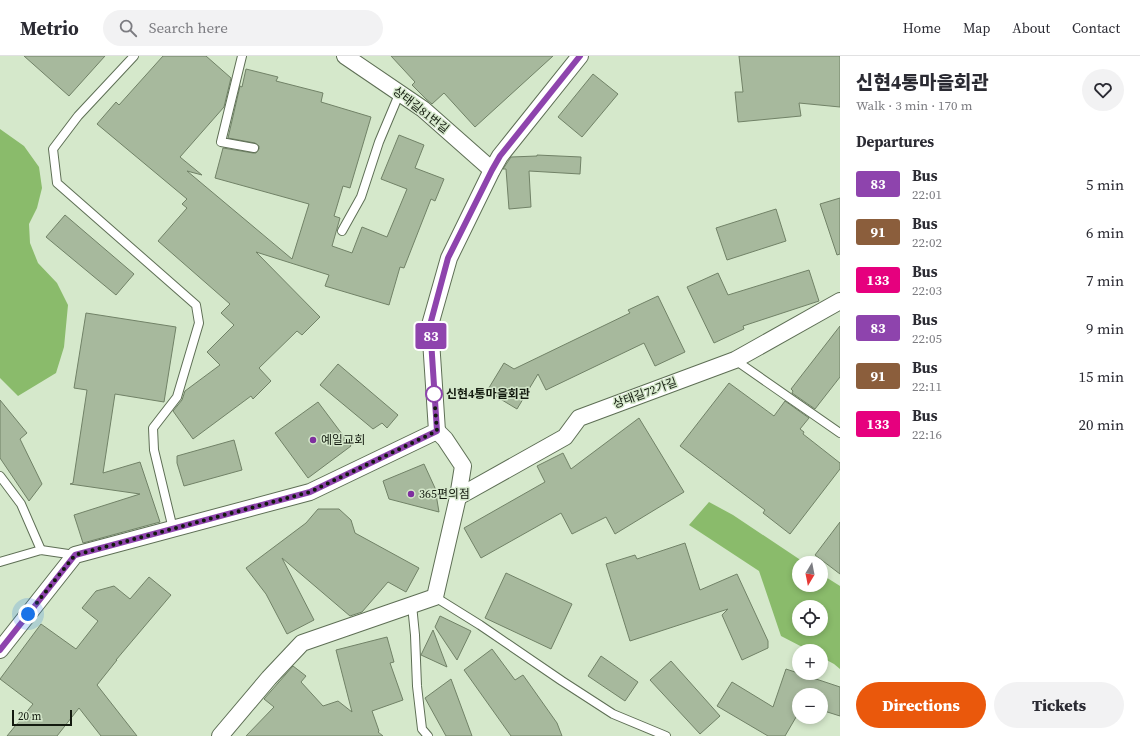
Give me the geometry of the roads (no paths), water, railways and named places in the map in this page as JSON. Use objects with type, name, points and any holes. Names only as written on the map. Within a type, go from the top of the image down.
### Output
[{"type":"street","name":"상태길81번길","points":[[344,56],[400,92],[423,109],[492,170]]},
{"type":"street","points":[[220,736],[302,643],[435,597],[458,497],[463,466],[437,431],[430,325],[448,258],[492,170],[500,156],[580,56]]},
{"type":"street","name":"상태길72가길","points":[[458,497],[565,437],[579,418],[735,360],[840,301]]},
{"type":"street","points":[[0,650],[75,555],[310,492],[437,431]]},
{"type":"lane","points":[[134,56],[78,116],[53,149],[57,183],[196,305],[199,323],[177,397],[153,428],[154,450],[173,529]]},
{"type":"lane","points":[[242,56],[221,142],[254,148]]},
{"type":"lane","points":[[342,231],[361,198],[379,142],[400,92]]},
{"type":"lane","points":[[735,360],[840,433]]},
{"type":"lane","points":[[0,476],[21,504],[41,550]]},
{"type":"lane","points":[[0,562],[41,550],[75,555]]},
{"type":"lane","points":[[435,597],[480,625],[613,714],[666,736]]},
{"type":"lane","points":[[412,605],[417,686],[422,729],[428,736]]},
{"type":"place","name":"신현4통마을회관","points":[[434,394]]},
{"type":"place","name":"예일교회","points":[[313,440]]},
{"type":"place","name":"365편의점","points":[[411,494]]}]
